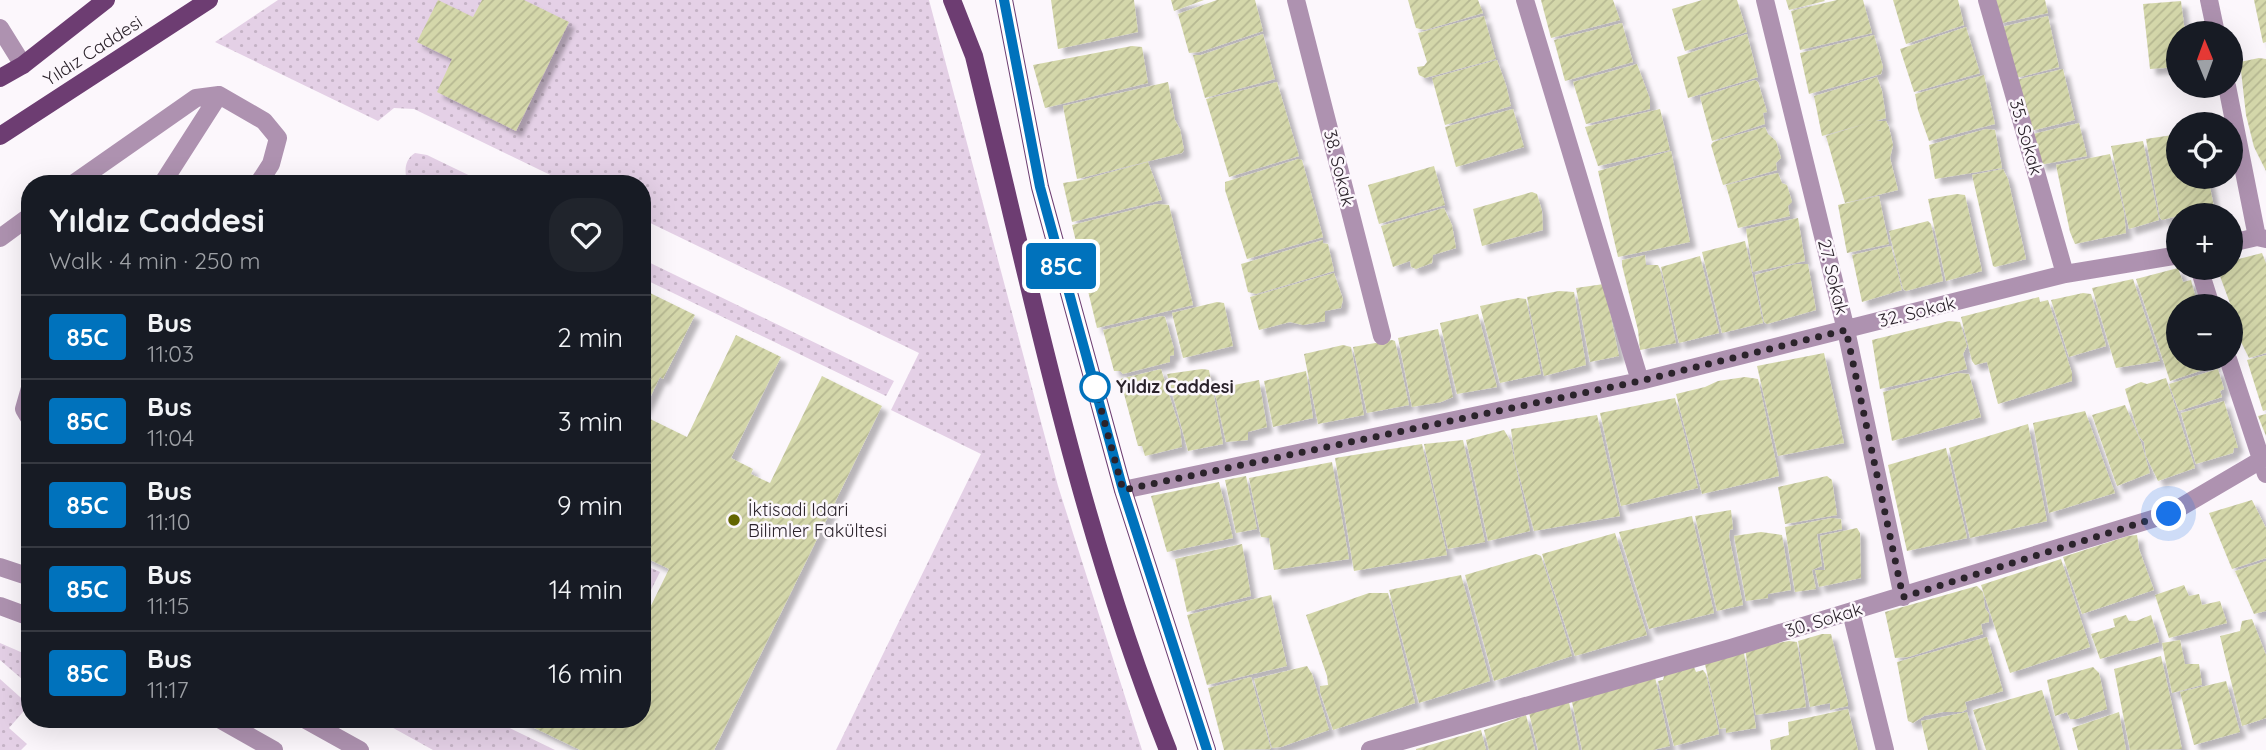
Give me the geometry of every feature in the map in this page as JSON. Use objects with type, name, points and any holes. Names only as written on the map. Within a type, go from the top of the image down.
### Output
[{"type":"main road","points":[[0,78],[23,65],[106,0]]},
{"type":"main road","name":"Yıldız Caddesi","points":[[0,136],[209,0]]},
{"type":"main road","points":[[952,0],[974,57],[1079,487],[1145,691],[1168,750]]},
{"type":"main road","points":[[1005,1],[1040,187],[1123,490],[1207,750]]},
{"type":"street","name":"38. Sokak","points":[[1296,0],[1382,336]]},
{"type":"street","points":[[1525,0],[1640,381]]},
{"type":"street","name":"27. Sokak","points":[[1765,0],[1846,330],[1903,597]]},
{"type":"street","name":"35. Sokak","points":[[1987,0],[2065,274]]},
{"type":"street","points":[[2210,0],[2214,21]]},
{"type":"street","points":[[0,28],[23,65]]},
{"type":"street","points":[[168,175],[219,95]]},
{"type":"street","points":[[86,175],[196,98],[219,95],[264,121],[278,138],[271,164],[264,175]]},
{"type":"street","points":[[2230,98],[2261,238],[2243,241]]},
{"type":"street","points":[[0,238],[21,223]]},
{"type":"street","name":"32. Sokak","points":[[1123,490],[1640,381],[2065,274],[2166,257]]},
{"type":"street","points":[[2232,371],[2264,464]]},
{"type":"street","name":"30. Sokak","points":[[1370,750],[1903,597],[2169,514],[2264,464]]},
{"type":"street","points":[[0,567],[21,573]]},
{"type":"street","points":[[0,606],[21,614]]},
{"type":"street","points":[[1851,611],[1885,750]]},
{"type":"street","points":[[235,728],[274,750]]},
{"type":"street","points":[[320,728],[360,750]]},
{"type":"shaded area","points":[[278,0],[929,0],[1058,486],[1142,750],[836,750],[981,454],[891,410],[919,353],[651,223],[651,175],[550,175],[414,109],[394,108],[378,121],[215,42]]},
{"type":"shaded area","points":[[415,153],[427,155],[468,175],[406,175],[409,159]]},
{"type":"shaded area","points":[[651,263],[894,381],[886,396],[651,282]]},
{"type":"shaded area","points":[[651,568],[660,572],[651,590]]},
{"type":"shaded area","points":[[0,643],[21,652],[21,678],[0,660]]},
{"type":"shaded area","points":[[0,679],[21,698],[21,714],[9,728],[27,744],[21,750],[0,750]]},
{"type":"shaded area","points":[[393,728],[510,728],[555,750],[433,750]]},
{"type":"building","points":[[438,0],[473,17],[482,0],[524,0],[569,22],[516,131],[437,92],[452,59],[417,42]]},
{"type":"building","points":[[1051,0],[1134,0],[1138,32],[1058,49]]},
{"type":"building","points":[[1171,0],[1204,0],[1174,11]]},
{"type":"building","points":[[1217,0],[1255,0],[1263,31],[1200,52],[1189,53],[1178,14]]},
{"type":"building","points":[[1408,0],[1478,0],[1483,13],[1425,30],[1416,28]]},
{"type":"building","points":[[1541,0],[1613,0],[1620,20],[1551,38]]},
{"type":"building","points":[[1702,0],[1737,0],[1747,32],[1685,51],[1672,9]]},
{"type":"building","points":[[1786,0],[1824,0],[1825,1],[1789,10]]},
{"type":"building","points":[[1837,0],[1863,0],[1872,33],[1800,50],[1791,11]]},
{"type":"building","points":[[1893,0],[1958,0],[1964,25],[1906,44]]},
{"type":"building","points":[[1992,0],[2045,0],[2048,13],[1998,24]]},
{"type":"building","points":[[2254,0],[2266,0],[2266,42],[2263,43]]},
{"type":"building","points":[[2181,1],[2184,21],[2166,21],[2166,68],[2150,69],[2143,4]]},
{"type":"building","points":[[1484,16],[1496,59],[1425,78],[1419,75],[1417,67],[1424,66],[1427,62],[1418,33]]},
{"type":"building","points":[[2048,16],[2059,67],[2016,78],[2002,27]]},
{"type":"building","points":[[1622,23],[1633,62],[1565,81],[1554,40]]},
{"type":"building","points":[[1966,27],[1980,73],[1914,92],[1900,49]]},
{"type":"building","points":[[1263,34],[1275,79],[1205,98],[1193,55],[1201,55]]},
{"type":"building","points":[[1747,34],[1758,77],[1688,98],[1677,57]]},
{"type":"building","points":[[1874,35],[1883,67],[1881,74],[1809,94],[1800,53]]},
{"type":"building","points":[[1132,46],[1142,47],[1148,83],[1045,108],[1033,65]]},
{"type":"building","points":[[2266,59],[2266,171],[2254,147],[2246,115],[2244,61]]},
{"type":"building","points":[[1497,60],[1511,106],[1445,125],[1432,78]]},
{"type":"building","points":[[1637,64],[1650,99],[1650,109],[1586,124],[1573,82]]},
{"type":"building","points":[[2063,69],[2075,120],[2031,131],[2016,80]]},
{"type":"building","points":[[1984,75],[1995,124],[1929,141],[1915,94]]},
{"type":"building","points":[[1877,77],[1886,118],[1876,121],[1886,121],[1889,127],[1893,145],[1890,158],[1898,190],[1845,203],[1826,136],[1868,123],[1822,136],[1814,96]]},
{"type":"building","points":[[1755,80],[1758,82],[1767,112],[1763,113],[1765,124],[1712,141],[1700,97]]},
{"type":"building","points":[[1168,82],[1175,120],[1180,129],[1184,150],[1182,153],[1077,179],[1063,106]]},
{"type":"building","points":[[1277,82],[1299,156],[1229,177],[1206,99]]},
{"type":"building","points":[[1513,109],[1524,147],[1456,167],[1445,127]]},
{"type":"building","points":[[1660,109],[1670,150],[1598,166],[1585,127]]},
{"type":"building","points":[[2079,123],[2087,156],[2040,165],[2033,134]]},
{"type":"building","points":[[1765,127],[1776,141],[1781,158],[1776,163],[1777,170],[1723,185],[1711,145],[1713,142]]},
{"type":"building","points":[[1986,129],[1995,130],[2002,168],[1935,179],[1929,145]]},
{"type":"building","points":[[2166,136],[2166,189],[2210,189],[2213,203],[2166,203],[2166,219],[2162,220],[2146,139]]},
{"type":"building","points":[[2143,141],[2159,220],[2129,229],[2111,146]]},
{"type":"building","points":[[1671,151],[1690,242],[1618,257],[1598,171]]},
{"type":"building","points":[[2110,154],[2124,212],[2126,233],[2075,244],[2056,165]]},
{"type":"building","points":[[1302,160],[1323,237],[1247,259],[1225,190],[1225,182]]},
{"type":"building","points":[[1148,162],[1162,200],[1072,222],[1063,183]]},
{"type":"building","points":[[1434,166],[1445,205],[1379,224],[1368,185]]},
{"type":"building","points":[[2003,169],[2008,179],[2026,259],[1995,267],[1972,175]]},
{"type":"building","points":[[1778,173],[1782,183],[1787,185],[1792,202],[1788,206],[1790,216],[1738,228],[1726,185]]},
{"type":"building","points":[[1532,192],[1537,194],[1542,211],[1543,230],[1482,246],[1473,209]]},
{"type":"building","points":[[1965,195],[1982,271],[1946,281],[1928,199]]},
{"type":"building","points":[[1879,196],[1889,244],[1847,253],[1838,205]]},
{"type":"building","points":[[1157,204],[1169,205],[1193,305],[1097,328],[1072,225]]},
{"type":"building","points":[[1444,208],[1452,225],[1456,248],[1433,255],[1432,263],[1416,269],[1411,267],[1410,261],[1393,267],[1381,226]]},
{"type":"building","points":[[1798,218],[1805,261],[1753,272],[1746,229]]},
{"type":"building","points":[[1928,221],[1931,224],[1943,281],[1906,291],[1903,289],[1889,231]]},
{"type":"building","points":[[1323,240],[1323,243],[1328,244],[1334,271],[1256,294],[1248,292],[1241,264]]},
{"type":"building","points":[[1745,241],[1763,323],[1722,333],[1702,252]]},
{"type":"building","points":[[1891,246],[1902,290],[1862,302],[1852,255]]},
{"type":"building","points":[[2262,253],[2266,263],[2266,353],[2249,358],[2243,346],[2243,294],[2227,294],[2221,280],[2243,280],[2243,258]]},
{"type":"building","points":[[1645,255],[1646,265],[1658,265],[1660,269],[1676,343],[1640,350],[1622,260]]},
{"type":"building","points":[[1700,256],[1719,333],[1679,343],[1661,267]]},
{"type":"building","points":[[1796,264],[1808,264],[1816,310],[1767,324],[1764,322],[1755,275]]},
{"type":"building","points":[[2166,271],[2166,280],[2191,280],[2195,294],[2166,294],[2166,369],[2136,279]]},
{"type":"building","points":[[1334,273],[1343,299],[1341,308],[1325,311],[1325,321],[1303,325],[1290,322],[1259,330],[1250,297]]},
{"type":"building","points":[[2133,279],[2160,361],[2116,368],[2092,288]]},
{"type":"building","points":[[1604,284],[1619,356],[1590,362],[1576,288]]},
{"type":"building","points":[[1559,291],[1574,292],[1586,365],[1544,376],[1527,297]]},
{"type":"building","points":[[651,293],[695,315],[663,379],[660,377],[651,396]]},
{"type":"building","points":[[2083,293],[2091,294],[2106,346],[2069,357],[2051,300]]},
{"type":"building","points":[[2039,297],[2040,302],[2048,300],[2072,373],[2072,381],[1998,404],[1987,362],[1975,365],[1972,361],[1961,317]]},
{"type":"building","points":[[1518,298],[1526,299],[1541,374],[1500,383],[1480,306]]},
{"type":"building","points":[[1217,302],[1224,303],[1233,346],[1183,358],[1172,313]]},
{"type":"building","points":[[1478,314],[1497,387],[1457,394],[1440,323]]},
{"type":"building","points":[[1165,317],[1174,349],[1170,362],[1123,374],[1114,371],[1103,330]]},
{"type":"building","points":[[1949,321],[1960,322],[1967,346],[1963,354],[1967,369],[1880,389],[1872,340]]},
{"type":"building","points":[[1438,329],[1453,397],[1412,407],[1398,338]]},
{"type":"building","name":"İktisadi Idari Bilimler Fakültesi","points":[[736,335],[781,357],[731,458],[753,469],[751,474],[770,483],[822,376],[882,406],[714,750],[580,750],[535,728],[651,728],[651,606],[669,569],[651,560],[651,419],[687,437]]},
{"type":"building","points":[[1395,341],[1409,405],[1367,413],[1353,347]]},
{"type":"building","points":[[1343,345],[1351,347],[1364,415],[1318,424],[1304,354]]},
{"type":"building","points":[[1824,353],[1844,443],[1778,456],[1757,366]]},
{"type":"building","points":[[2266,355],[2266,410],[2263,411],[2247,360]]},
{"type":"building","points":[[1161,369],[1180,429],[1182,447],[1145,456],[1142,446],[1138,446],[1120,379]]},
{"type":"building","points":[[1209,370],[1223,444],[1188,451],[1167,374]]},
{"type":"building","points":[[1306,371],[1313,418],[1273,427],[1264,381]]},
{"type":"building","points":[[2167,371],[2200,371],[2170,381]]},
{"type":"building","points":[[2219,371],[2224,389],[2220,391],[2222,397],[2179,411],[2169,384]]},
{"type":"building","points":[[1958,373],[1969,374],[1981,417],[1892,441],[1883,392]]},
{"type":"building","points":[[1745,377],[1758,379],[1779,476],[1702,494],[1676,394],[1718,381]]},
{"type":"building","points":[[2166,378],[2195,468],[2158,481],[2146,456],[2144,442],[2139,436],[2125,389],[2141,382],[2147,384]]},
{"type":"building","points":[[1259,380],[1267,427],[1248,432],[1248,440],[1226,442],[1214,389]]},
{"type":"building","points":[[1675,398],[1698,488],[1621,506],[1600,413]]},
{"type":"building","points":[[2224,401],[2238,448],[2234,448],[2233,453],[2196,464],[2181,413]]},
{"type":"building","points":[[2125,405],[2141,442],[2150,473],[2117,486],[2092,415]]},
{"type":"building","points":[[2085,411],[2115,493],[2049,513],[2033,423]]},
{"type":"building","points":[[2266,414],[2266,436],[2258,416]]},
{"type":"building","points":[[1597,415],[1620,516],[1534,531],[1515,460],[1511,429]]},
{"type":"building","points":[[2028,424],[2047,521],[1970,538],[1949,448]]},
{"type":"building","points":[[1504,430],[1510,440],[1530,531],[1488,541],[1466,440]]},
{"type":"building","points":[[1463,440],[1485,542],[1448,549],[1424,444]]},
{"type":"building","points":[[1422,444],[1447,555],[1354,571],[1335,458]]},
{"type":"building","points":[[1946,448],[1967,538],[1907,551],[1888,465]]},
{"type":"building","points":[[1332,462],[1349,559],[1274,570],[1269,538],[1261,537],[1249,478]]},
{"type":"building","points":[[1246,476],[1257,529],[1236,533],[1225,480]]},
{"type":"building","points":[[1827,476],[1832,480],[1837,515],[1785,524],[1778,487]]},
{"type":"building","points":[[1219,482],[1233,538],[1167,552],[1151,496]]},
{"type":"building","points":[[2252,500],[2266,528],[2266,558],[2232,569],[2209,513]]},
{"type":"building","points":[[1731,510],[1733,529],[1730,530],[1729,536],[1743,605],[1717,611],[1695,516]]},
{"type":"building","points":[[1692,516],[1714,613],[1649,629],[1619,532]]},
{"type":"building","points":[[1832,518],[1841,519],[1842,529],[1817,534],[1822,566],[1812,570],[1816,589],[1795,592],[1785,527]]},
{"type":"building","points":[[1857,528],[1860,533],[1861,578],[1819,587],[1815,570],[1825,570],[1820,536]]},
{"type":"building","points":[[1761,532],[1782,535],[1791,590],[1768,594],[1768,598],[1746,601],[1734,536]]},
{"type":"building","points":[[1615,533],[1647,635],[1575,656],[1542,554]]},
{"type":"building","points":[[2137,535],[2139,549],[2154,590],[2082,614],[2063,557]]},
{"type":"building","points":[[1242,544],[1251,596],[1187,612],[1175,559]]},
{"type":"building","points":[[1536,554],[1541,556],[1572,656],[1494,681],[1465,575]]},
{"type":"building","points":[[2061,559],[2090,647],[2010,673],[1981,585]]},
{"type":"building","points":[[2266,561],[2266,611],[2254,614],[2235,571]]},
{"type":"building","points":[[1461,575],[1490,681],[1419,703],[1389,590]]},
{"type":"building","points":[[2184,585],[2189,596],[2199,594],[2202,605],[2220,601],[2227,623],[2169,638],[2155,595]]},
{"type":"building","points":[[1977,586],[1983,592],[1985,608],[1989,614],[1989,622],[1981,624],[1983,634],[1908,657],[1895,658],[1885,612]]},
{"type":"building","points":[[1369,593],[1388,593],[1415,703],[1333,730],[1320,692],[1320,686],[1328,685],[1327,676],[1306,615]]},
{"type":"building","points":[[1271,595],[1287,666],[1207,685],[1187,615]]},
{"type":"building","points":[[2126,615],[2129,621],[2136,621],[2151,615],[2159,642],[2100,659],[2091,634],[2115,627],[2113,619]]},
{"type":"building","points":[[2252,619],[2266,655],[2266,718],[2242,726],[2220,636],[2240,631],[2242,621]]},
{"type":"building","points":[[1831,634],[1848,706],[1830,710],[1830,703],[1810,707],[1798,641]]},
{"type":"building","points":[[1987,637],[2003,691],[1965,702],[1967,709],[1962,712],[1943,712],[1924,716],[1913,723],[1908,721],[1897,662]]},
{"type":"building","points":[[2180,640],[2185,664],[2199,664],[2202,685],[2172,693],[2162,643]]},
{"type":"building","points":[[1797,642],[1806,707],[1756,715],[1745,649]]},
{"type":"building","points":[[1744,653],[1756,728],[1726,733],[1726,728],[1720,729],[1704,660]]},
{"type":"building","points":[[2161,656],[2182,749],[2130,750],[2114,669]]},
{"type":"building","points":[[1307,666],[1312,674],[1329,730],[1272,748],[1254,679]]},
{"type":"building","points":[[1694,667],[1696,672],[1703,670],[1706,674],[1719,734],[1674,746],[1658,681],[1663,680],[1665,673]]},
{"type":"building","points":[[2093,667],[2099,673],[2107,709],[2077,719],[2070,719],[2067,712],[2055,716],[2047,680]]},
{"type":"building","points":[[1251,677],[1271,749],[1224,750],[1208,688]]},
{"type":"building","points":[[1655,677],[1670,746],[1653,750],[1582,750],[1572,702]]},
{"type":"building","points":[[2226,681],[2240,732],[2194,745],[2180,692]]},
{"type":"building","points":[[2042,690],[2060,750],[1986,750],[1973,710]]},
{"type":"building","points":[[1569,702],[1579,750],[1538,750],[1529,713]]},
{"type":"building","points":[[1848,709],[1858,750],[1771,750],[1770,740],[1789,735],[1788,722]]},
{"type":"building","points":[[1967,712],[1978,750],[1928,750],[1921,721]]},
{"type":"building","points":[[2119,712],[2126,750],[2078,750],[2072,728]]},
{"type":"building","points":[[1526,715],[1535,750],[1489,750],[1484,730]]},
{"type":"building","points":[[1481,730],[1486,750],[1416,750],[1416,749]]},
{"type":"bus line","name":"85C","points":[[1004,0],[1040,187],[1123,490],[1207,750]]},
{"type":"place","name":"Yıldız Caddesi","points":[[1095,387]]},
{"type":"place","name":"İktisadi Idari Bilimler Fakültesi","points":[[734,520]]},
{"type":"route","points":[[1095,387],[1123,490],[1640,381],[1846,330],[1903,597],[2169,514]]}]
